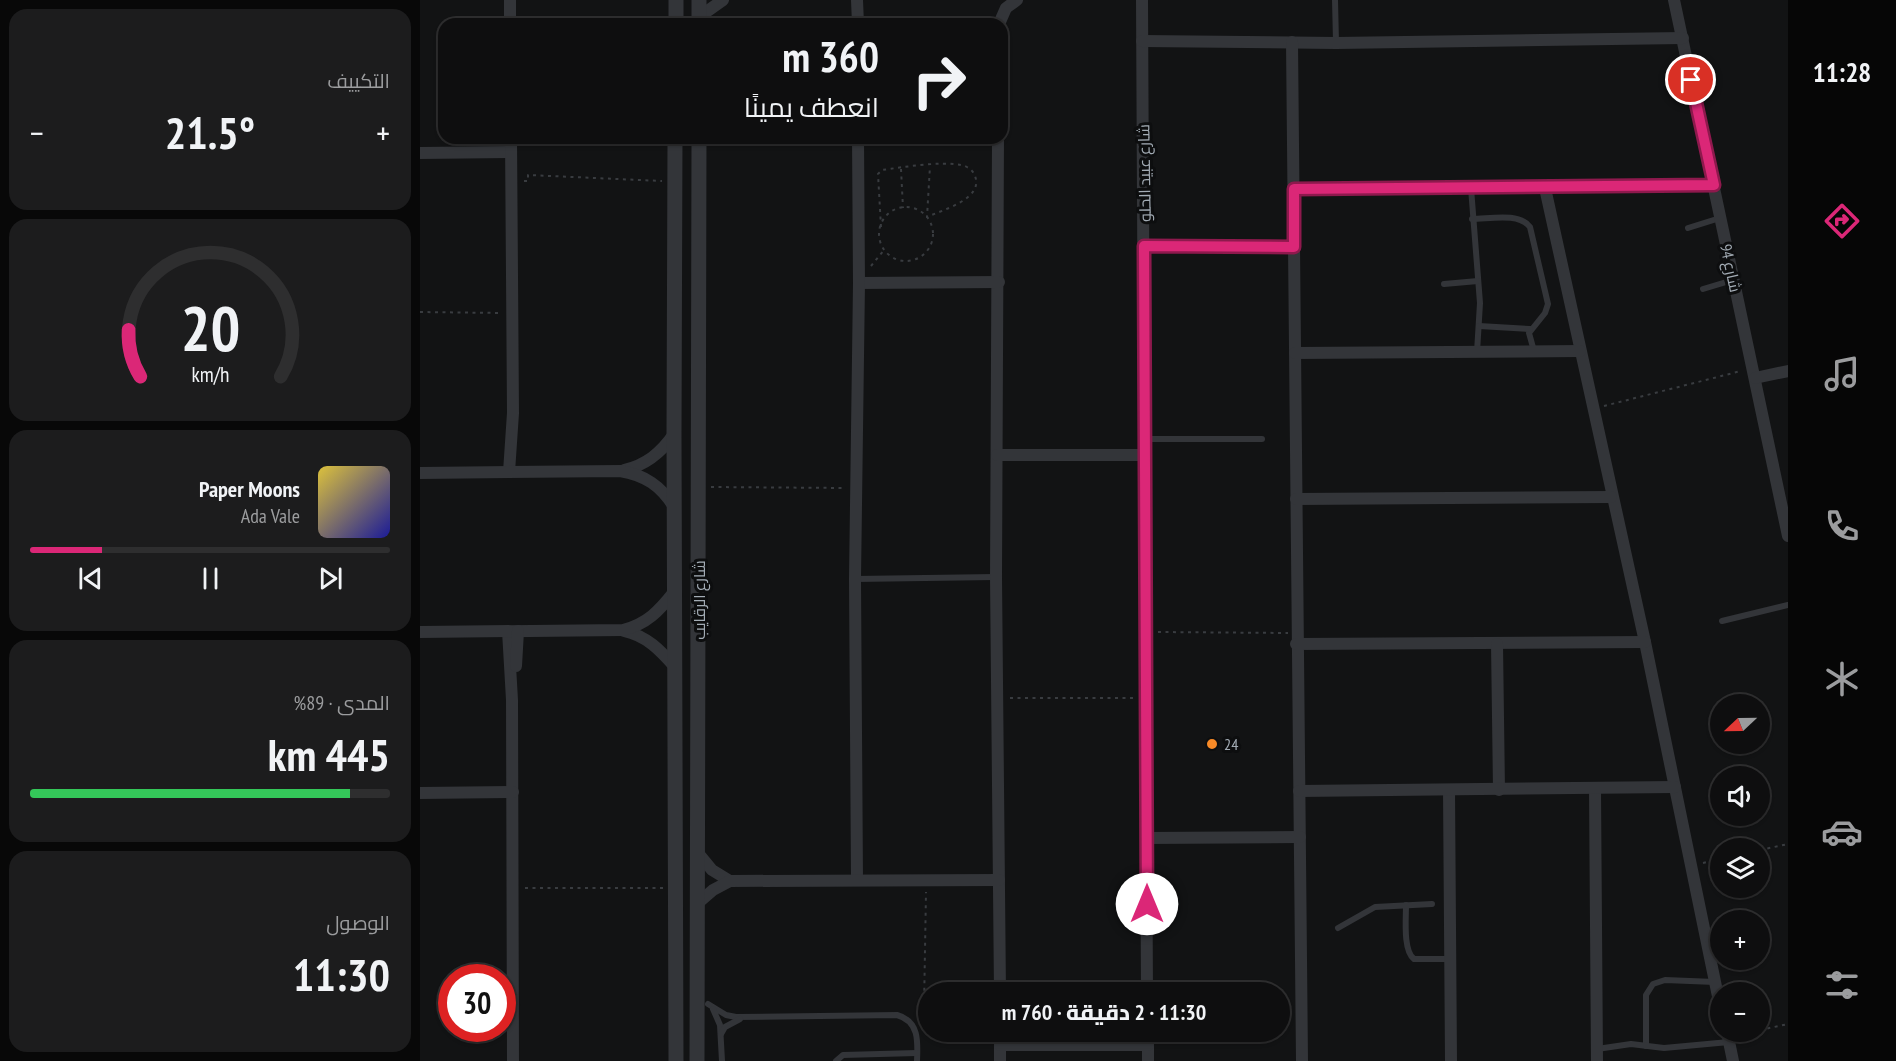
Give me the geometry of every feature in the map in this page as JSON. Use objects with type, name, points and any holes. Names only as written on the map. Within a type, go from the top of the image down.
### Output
[{"type":"street","points":[[510,0],[510,18]]},
{"type":"street","points":[[676,0],[676,18]]},
{"type":"street","points":[[699,0],[699,18]]},
{"type":"street","points":[[702,18],[723,0]]},
{"type":"street","points":[[858,0],[858,18]]},
{"type":"street","points":[[998,18],[999,8],[1007,0]]},
{"type":"street","points":[[1001,18],[1006,8],[1017,0]]},
{"type":"street","name":"شارع عبيد الحلو","points":[[1142,0],[1147,982]]},
{"type":"street","name":"شارع 94","points":[[1674,0],[1788,536]]},
{"type":"street","points":[[1142,41],[1336,43],[1683,38]]},
{"type":"street","points":[[1292,42],[1296,639],[1302,1061]]},
{"type":"street","points":[[511,144],[513,413],[517,430],[514,472]]},
{"type":"street","name":"شارع الرقايب","points":[[675,144],[676,1061]]},
{"type":"street","name":"شارع الرقايب","points":[[697,1061],[702,999],[698,903],[699,144]]},
{"type":"street","points":[[857,880],[855,579],[859,283],[858,144]]},
{"type":"street","points":[[998,144],[996,577],[999,982]]},
{"type":"street","points":[[420,153],[512,152]]},
{"type":"street","points":[[1294,189],[1714,185]]},
{"type":"street","points":[[1545,188],[1611,497],[1645,642],[1715,982]]},
{"type":"street","points":[[1144,246],[1294,247]]},
{"type":"street","points":[[859,283],[999,282]]},
{"type":"street","points":[[1295,353],[1580,351]]},
{"type":"street","points":[[1754,373],[1788,371]]},
{"type":"street","points":[[420,473],[620,471],[633,468],[651,459],[666,446],[674,435]]},
{"type":"street","points":[[997,455],[1143,455]]},
{"type":"street","points":[[620,471],[646,478],[667,495],[674,507]]},
{"type":"street","points":[[1296,499],[1611,497]]},
{"type":"street","points":[[623,630],[654,616],[674,592]]},
{"type":"street","points":[[420,632],[623,630],[644,637],[653,643],[675,667]]},
{"type":"street","points":[[513,631],[513,1061]]},
{"type":"street","points":[[1296,639],[1497,644],[1645,642]]},
{"type":"street","points":[[1497,644],[1499,790]]},
{"type":"street","points":[[1299,791],[1675,787]]},
{"type":"street","points":[[1595,789],[1597,1055]]},
{"type":"street","points":[[1449,790],[1451,1061]]},
{"type":"street","points":[[420,793],[513,792]]},
{"type":"street","points":[[1146,838],[1300,837]]},
{"type":"street","points":[[698,853],[712,870],[730,881]]},
{"type":"street","points":[[698,903],[713,890],[730,881],[999,880]]},
{"type":"street","points":[[1000,1042],[1000,1061]]},
{"type":"street","points":[[1085,1042],[1148,1045],[1148,1061]]},
{"type":"street","points":[[1729,1042],[1733,1061]]},
{"type":"lane","points":[[1335,0],[1336,43]]},
{"type":"lane","points":[[1471,188],[1478,281],[1477,352]]},
{"type":"lane","points":[[1472,219],[1517,218],[1530,226],[1548,304],[1545,313],[1530,329],[1528,337],[1534,351]]},
{"type":"lane","points":[[1688,228],[1721,218]]},
{"type":"lane","points":[[1703,289],[1734,280]]},
{"type":"lane","points":[[1444,284],[1478,281]]},
{"type":"lane","points":[[1479,326],[1530,329]]},
{"type":"lane","points":[[1144,439],[1262,440]]},
{"type":"lane","points":[[855,579],[996,577]]},
{"type":"lane","points":[[1722,621],[1788,605]]},
{"type":"lane","points":[[1338,928],[1371,909],[1432,904]]},
{"type":"lane","points":[[1406,905],[1407,948],[1410,957],[1450,959]]},
{"type":"lane","points":[[1646,1046],[1646,995],[1653,984],[1665,980],[1715,982]]},
{"type":"lane","points":[[702,999],[726,1015],[747,1017],[897,1015],[910,1021],[915,1027],[917,1061]]},
{"type":"lane","points":[[702,999],[717,1017],[721,1034],[722,1061]]},
{"type":"lane","points":[[721,1034],[725,1027],[747,1017]]},
{"type":"lane","points":[[1597,1055],[1631,1044],[1664,1048],[1710,1040]]},
{"type":"lane","points":[[836,1061],[843,1055],[879,1058],[917,1053]]},
{"type":"path","points":[[927,217],[969,198],[976,184],[972,170],[965,166],[930,166],[882,170],[878,174],[881,243],[885,250],[895,259],[909,261],[922,256],[931,244],[933,230],[927,217],[930,166]]},
{"type":"path","points":[[901,168],[903,208]]},
{"type":"path","points":[[512,181],[528,181],[528,175],[675,182]]},
{"type":"path","points":[[880,226],[889,214],[903,208],[912,208],[927,217]]},
{"type":"path","points":[[420,312],[513,313]]},
{"type":"path","points":[[1592,409],[1754,373]]},
{"type":"path","points":[[699,487],[856,488]]},
{"type":"path","points":[[1146,632],[1296,639]]},
{"type":"path","points":[[998,698],[1146,698]]},
{"type":"path","points":[[1770,848],[1788,844]]},
{"type":"path","points":[[1691,865],[1710,861]]},
{"type":"path","points":[[915,1027],[923,1015],[924,1008],[927,880]]},
{"type":"path","points":[[513,888],[675,888]]},
{"type":"path","points":[[1770,1028],[1788,1024]]},
{"type":"place","name":"24","points":[[1212,744]]},
{"type":"route","points":[[1147,904],[1143,455],[1144,246],[1294,247],[1294,189],[1714,185],[1691,80]]}]
